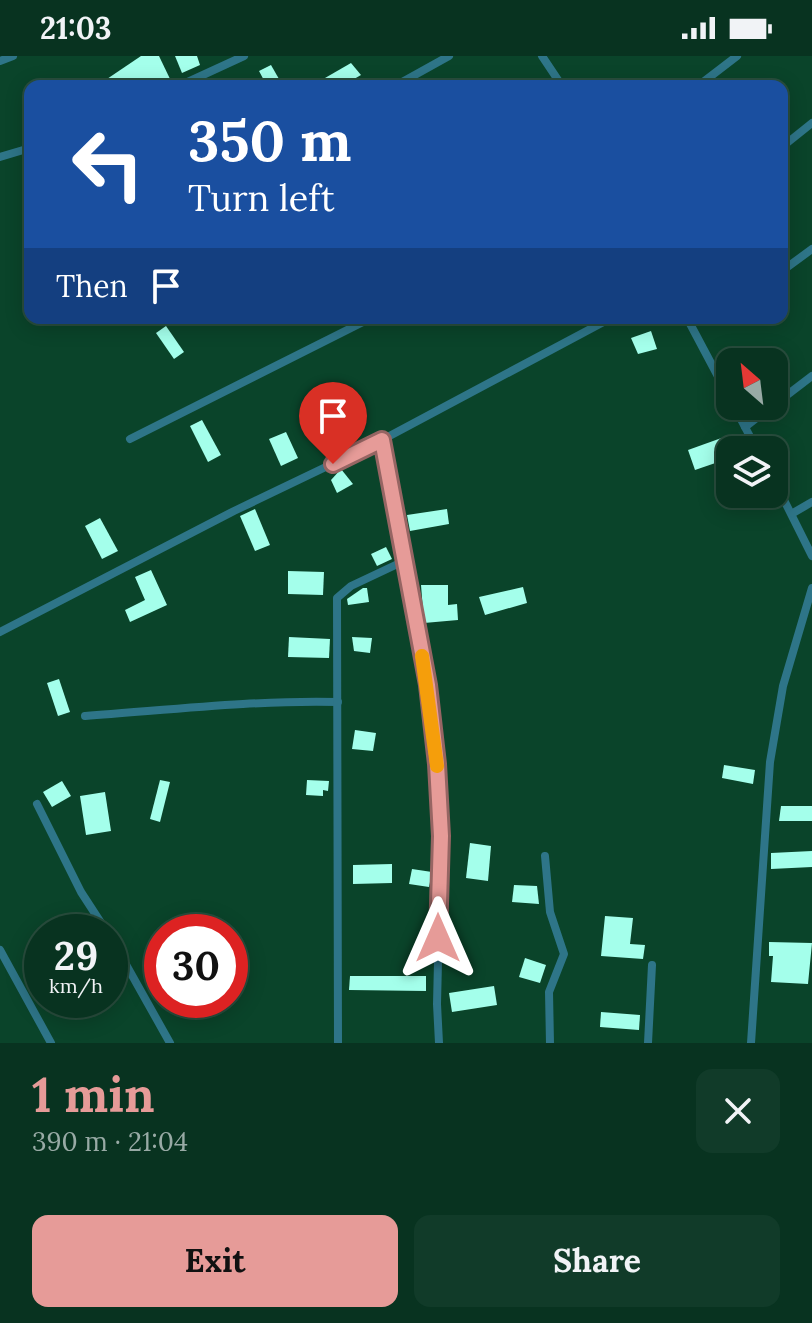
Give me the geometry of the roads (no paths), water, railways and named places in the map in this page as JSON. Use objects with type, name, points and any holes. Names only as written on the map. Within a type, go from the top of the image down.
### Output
[{"type":"street","points":[[0,61],[13,56]]},
{"type":"street","points":[[192,80],[244,56]]},
{"type":"street","points":[[406,80],[449,56]]},
{"type":"street","points":[[542,56],[558,80]]},
{"type":"street","points":[[706,80],[737,56]]},
{"type":"street","points":[[788,142],[812,123]]},
{"type":"street","points":[[0,157],[24,150]]},
{"type":"street","points":[[788,267],[812,249]]},
{"type":"street","points":[[130,439],[359,324]]},
{"type":"street","points":[[0,632],[234,511],[382,440],[600,324]]},
{"type":"street","points":[[690,324],[716,373]]},
{"type":"street","points":[[788,394],[812,376]]},
{"type":"street","points":[[741,420],[750,436]]},
{"type":"street","points":[[745,427],[754,420]]},
{"type":"street","points":[[382,440],[428,685],[437,764],[441,836],[439,1043]]},
{"type":"street","points":[[793,513],[812,502]]},
{"type":"street","points":[[788,504],[812,556]]},
{"type":"street","points":[[338,1043],[337,598],[351,586],[404,561]]},
{"type":"street","points":[[751,1043],[770,762],[783,686],[812,588]]},
{"type":"street","points":[[85,716],[213,708],[254,702],[338,702]]},
{"type":"street","points":[[37,804],[81,892],[96,914]]},
{"type":"street","points":[[545,856],[550,912],[564,954],[549,992],[550,1043]]},
{"type":"street","points":[[0,950],[51,1043]]},
{"type":"street","points":[[648,1043],[652,965]]},
{"type":"street","points":[[128,968],[170,1043]]}]
